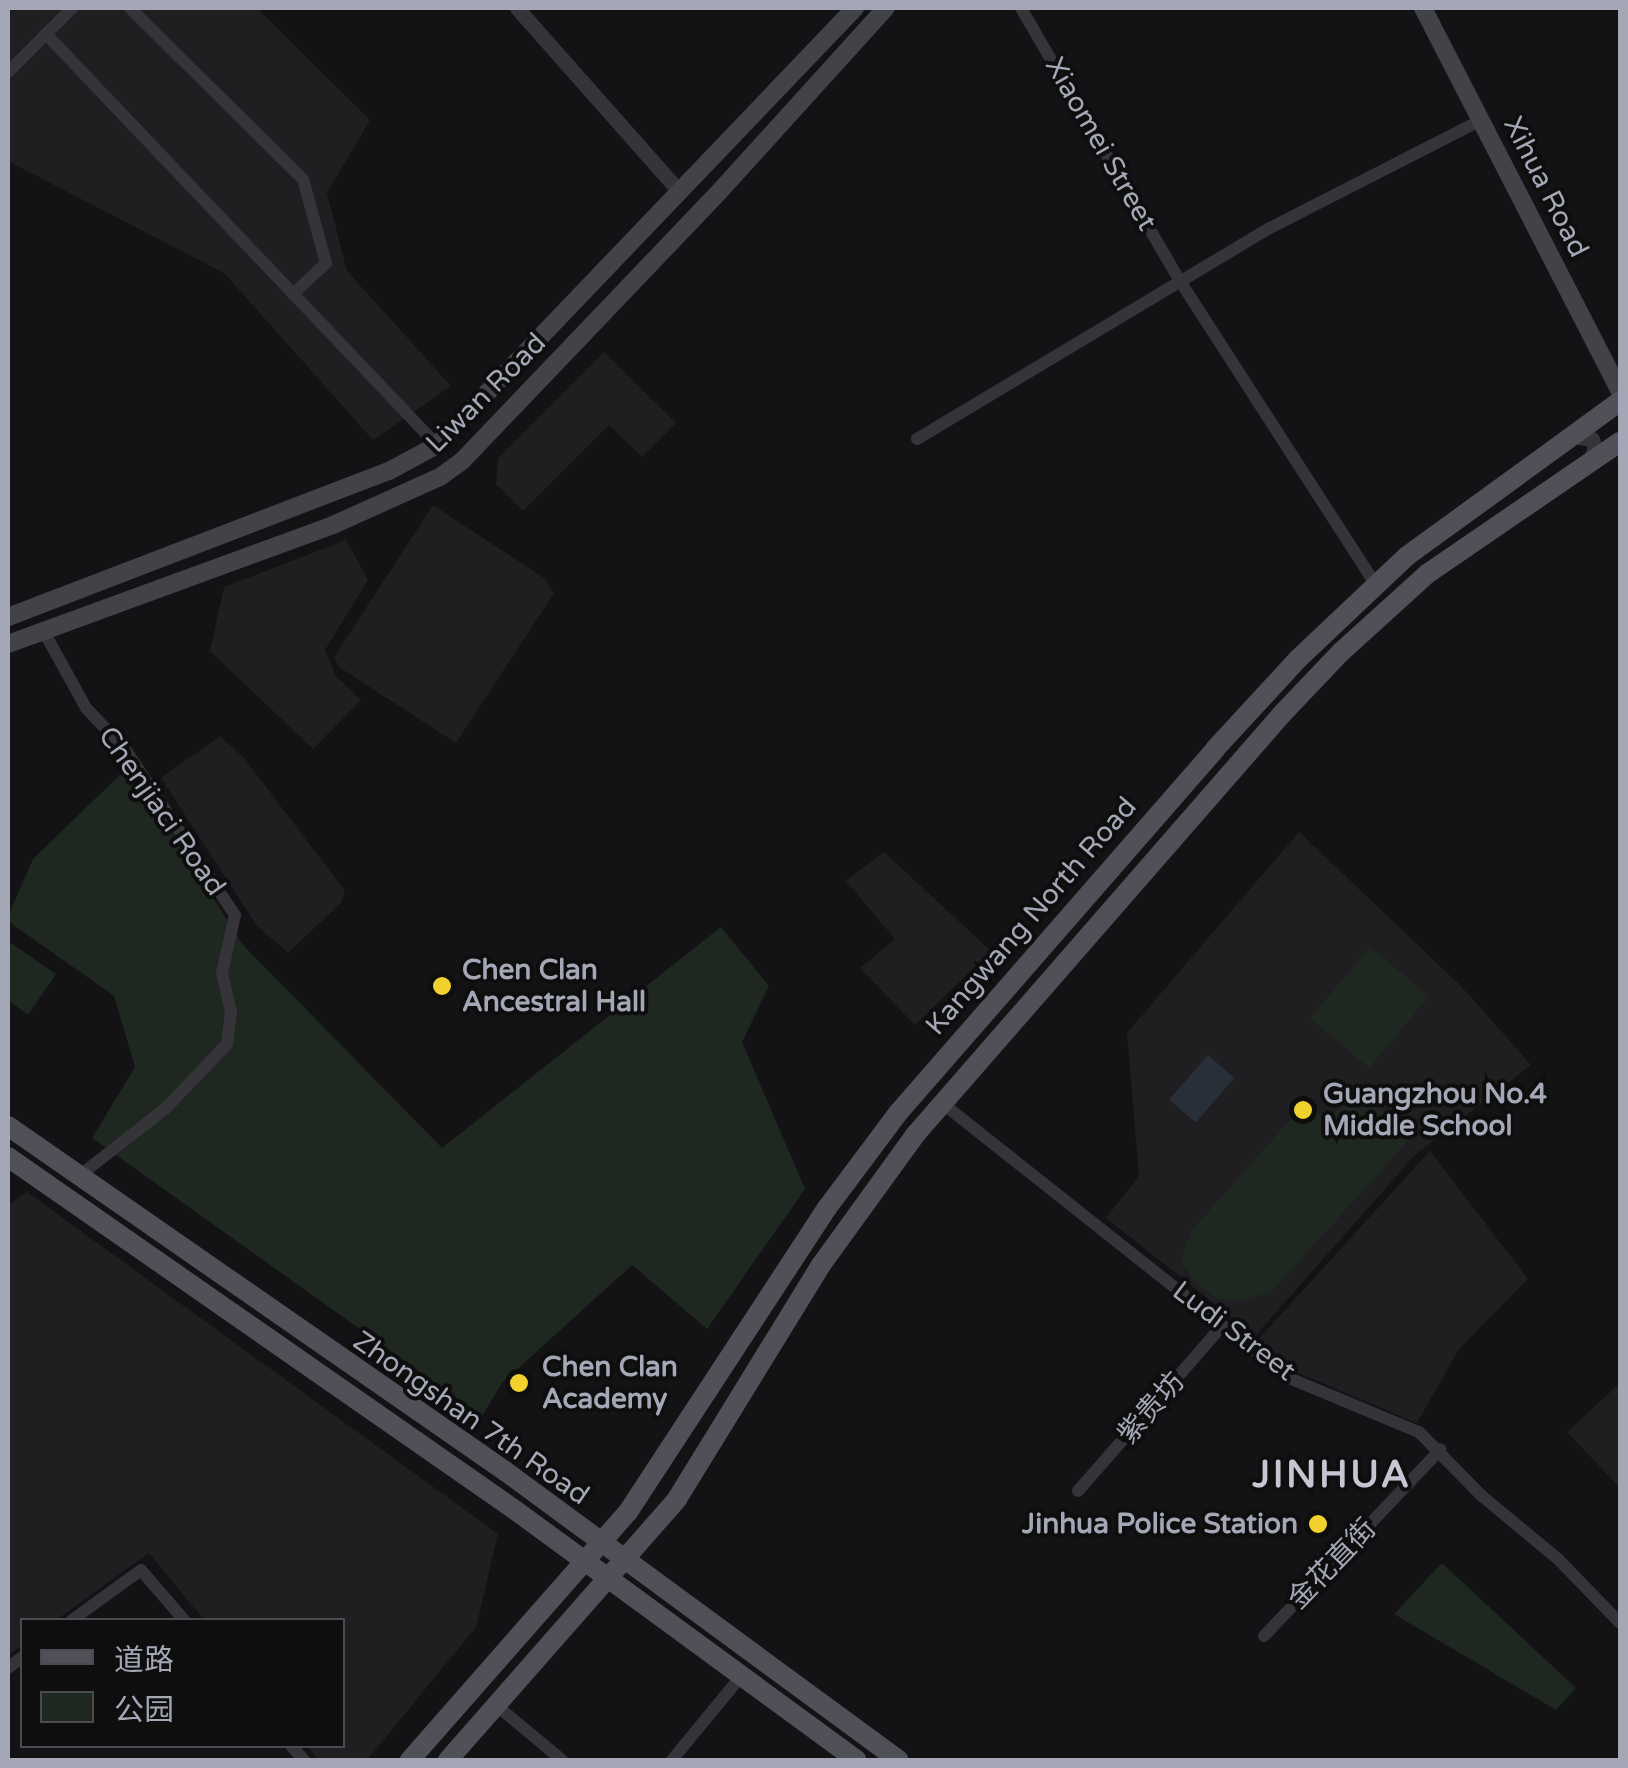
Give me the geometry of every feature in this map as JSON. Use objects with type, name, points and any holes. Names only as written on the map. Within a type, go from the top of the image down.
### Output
[{"type":"main road","name":"Liwan Road","points":[[8,617],[363,482],[436,445],[856,8]]},
{"type":"main road","name":"Liwan Road","points":[[8,644],[346,520],[440,477],[462,461],[698,213],[886,8]]},
{"type":"main road","name":"Xihua Road","points":[[1424,8],[1620,391]]},
{"type":"main road","name":"Kangwang North Road","points":[[410,1760],[602,1545],[647,1486],[848,1178],[898,1112],[1270,688],[1429,538],[1620,401]]},
{"type":"main road","name":"Kangwang North Road","points":[[448,1760],[625,1562],[704,1459],[841,1235],[942,1103],[1341,652],[1454,554],[1620,442]]},
{"type":"main road","name":"Zhongshan 7th Road","points":[[8,1126],[505,1471],[898,1760]]},
{"type":"main road","name":"Zhongshan 7th Road","points":[[12,1166],[490,1492],[856,1760]]},
{"type":"main road","points":[[490,1492],[505,1471]]},
{"type":"street","points":[[8,72],[72,8]]},
{"type":"street","points":[[130,8],[303,179],[326,263],[294,294]]},
{"type":"street","points":[[517,8],[698,213]]},
{"type":"street","name":"Xiaomei Street","points":[[1021,8],[1180,280],[1376,585]]},
{"type":"street","points":[[46,34],[436,445]]},
{"type":"street","points":[[917,439],[1270,228],[1482,120]]},
{"type":"street","points":[[1571,436],[1592,439],[1596,448],[1589,463]]},
{"type":"street","name":"Chenjiaci Road","points":[[43,630],[86,708],[125,749],[234,915],[222,972],[232,1012],[227,1044],[166,1108],[79,1176]]},
{"type":"street","name":"Ludi Street","points":[[942,1103],[1289,1378],[1402,1424],[1440,1449],[1482,1496],[1558,1558],[1620,1623]]},
{"type":"street","name":"紫贵坊","points":[[1078,1492],[1223,1325]]},
{"type":"street","name":"金花直街","points":[[1264,1636],[1440,1449]]},
{"type":"street","points":[[75,1618],[141,1570],[182,1618]]},
{"type":"street","points":[[672,1760],[742,1675]]},
{"type":"street","points":[[496,1705],[562,1760]]},
{"type":"shaded area","points":[[8,8],[257,8],[370,120],[327,193],[347,271],[451,386],[373,440],[224,273],[8,161]]},
{"type":"shaded area","points":[[604,352],[676,423],[642,457],[609,425],[523,511],[496,484],[498,458]]},
{"type":"shaded area","points":[[433,505],[544,578],[554,593],[456,743],[339,667],[334,657]]},
{"type":"shaded area","points":[[346,540],[368,580],[325,650],[336,676],[361,700],[313,749],[210,651],[224,587]]},
{"type":"shaded area","points":[[220,736],[245,759],[345,891],[341,903],[288,953],[257,926],[161,778]]},
{"type":"shaded area","name":"Guangzhou No.4 Middle School","points":[[1299,832],[1462,987],[1531,1065],[1415,1155],[1255,1336],[1106,1218],[1139,1176],[1127,1033]]},
{"type":"shaded area","points":[[884,852],[991,951],[915,1025],[860,968],[895,939],[846,881]]},
{"type":"shaded area","points":[[1208,1055],[1234,1078],[1196,1122],[1169,1100]]},
{"type":"shaded area","name":"Guangzhou No.4 Middle School","points":[[1430,1151],[1528,1279],[1459,1349],[1417,1423],[1296,1372],[1255,1343]]},
{"type":"shaded area","points":[[27,1192],[498,1534],[476,1627],[367,1760],[319,1760],[309,1748],[345,1748],[345,1618],[202,1618],[149,1553],[59,1618],[20,1618],[20,1647],[8,1656],[8,1205]]},
{"type":"shaded area","points":[[1620,1386],[1620,1488],[1567,1432]]},
{"type":"green space","points":[[129,766],[243,945],[442,1148],[721,927],[769,986],[742,1042],[805,1189],[707,1329],[632,1265],[502,1383],[482,1416],[92,1138],[135,1067],[114,996],[8,921],[8,916],[33,859]]},
{"type":"green space","points":[[8,941],[56,974],[28,1015],[8,1000]]},
{"type":"green space","points":[[1370,947],[1429,996],[1369,1068],[1310,1018]]},
{"type":"green space","points":[[1361,1087],[1409,1140],[1271,1292],[1240,1301],[1218,1299],[1195,1283],[1181,1261],[1191,1231],[1300,1109],[1330,1117]]},
{"type":"green space","points":[[1442,1563],[1576,1688],[1556,1710],[1394,1614]]},
{"type":"place","name":"Chen Clan Ancestral Hall","points":[[442,986]]},
{"type":"place","name":"Guangzhou No.4 Middle School","points":[[1303,1110]]},
{"type":"place","name":"Chen Clan Academy","points":[[519,1383]]},
{"type":"place","name":"Jinhua Police Station","points":[[1318,1524]]},
{"type":"district","name":"JINHUA","points":[[1332,1476]]}]
